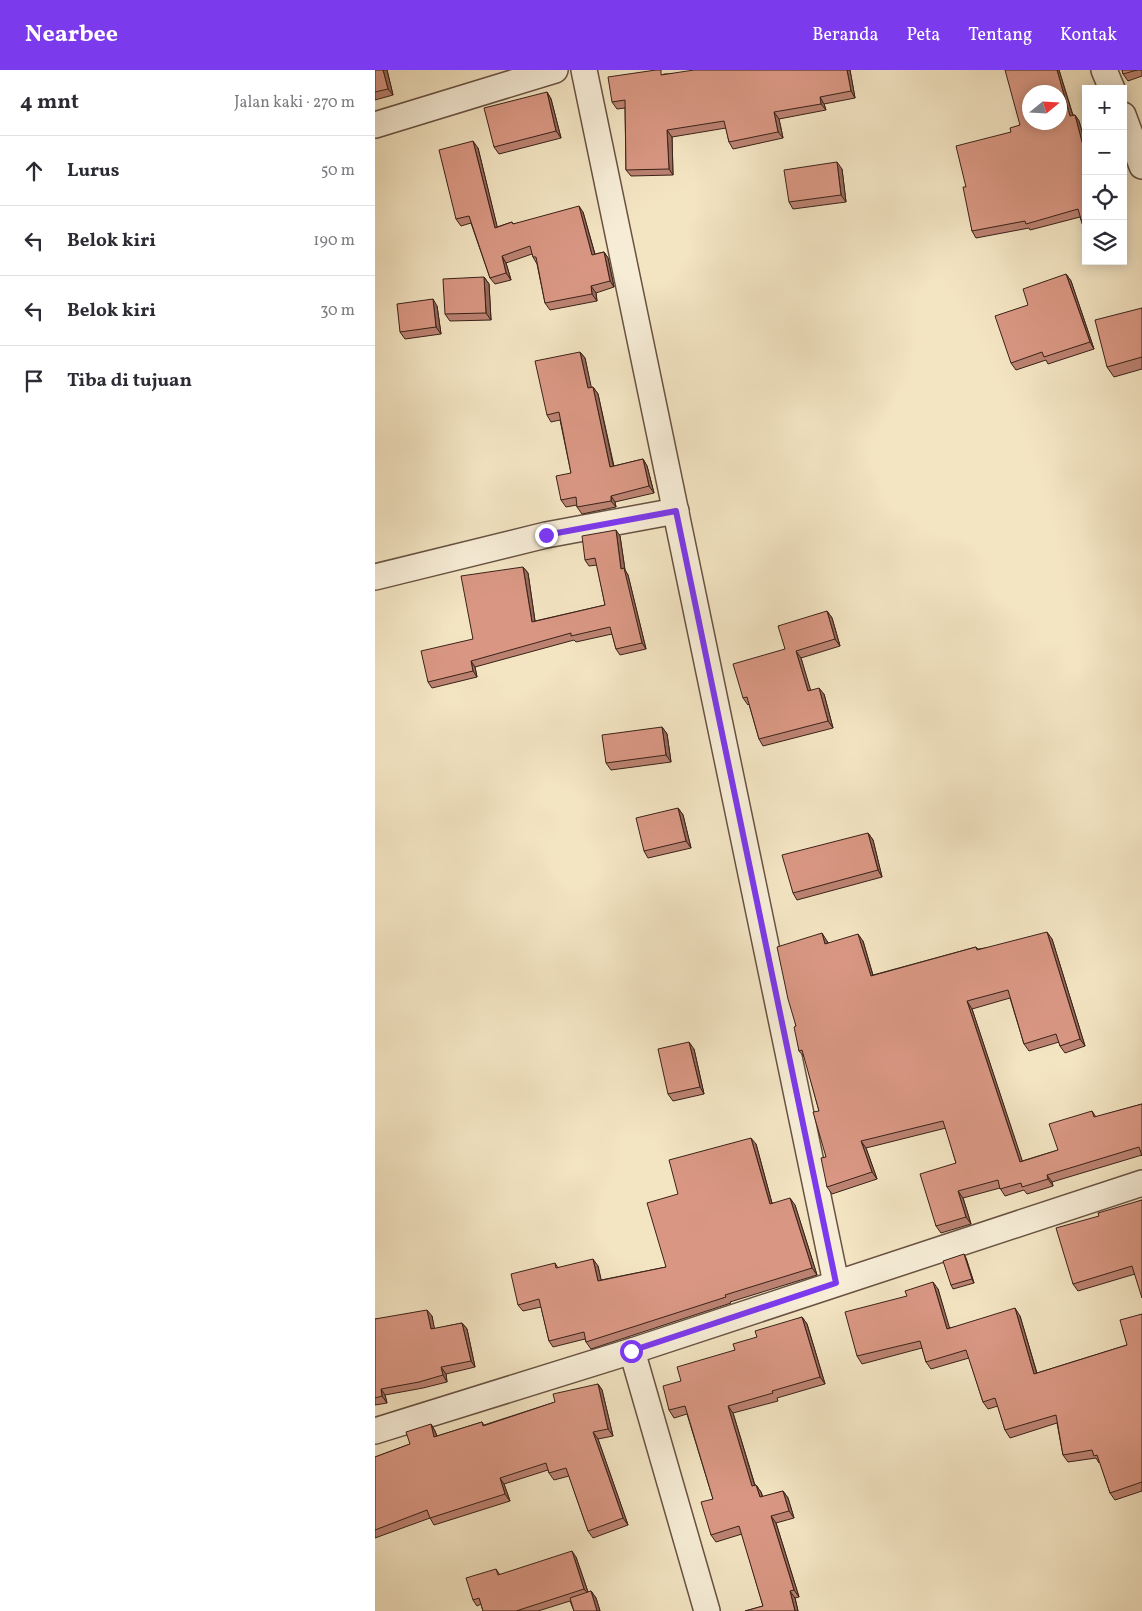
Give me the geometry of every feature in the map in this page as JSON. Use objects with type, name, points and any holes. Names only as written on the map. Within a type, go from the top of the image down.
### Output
[{"type":"street","points":[[375,125],[555,70]]},
{"type":"street","points":[[584,70],[836,1283]]},
{"type":"street","points":[[1104,70],[1110,85]]},
{"type":"street","points":[[1127,126],[1142,166]]},
{"type":"street","points":[[375,577],[546,535],[676,511]]},
{"type":"street","points":[[375,1431],[631,1351],[1142,1183]]},
{"type":"street","points":[[631,1351],[707,1611]]},
{"type":"building","points":[[375,70],[383,70],[388,89],[375,92]]},
{"type":"building","points":[[661,70],[661,75],[694,70],[847,70],[851,91],[820,97],[821,104],[774,112],[778,132],[729,142],[724,121],[667,130],[669,169],[626,170],[625,100],[612,102],[608,77]]},
{"type":"building","points":[[1005,70],[1057,70],[1061,85],[1022,85],[1022,130],[1067,130],[1067,105],[1070,116],[1075,115],[1082,142],[1082,223],[1078,209],[1026,224],[1025,221],[972,231],[963,187],[966,187],[956,146],[1011,132],[1010,128],[1020,125]]},
{"type":"building","points":[[1122,70],[1137,70],[1123,74]]},
{"type":"building","points":[[547,92],[556,131],[494,147],[484,108]]},
{"type":"building","points":[[473,141],[495,228],[579,206],[592,255],[604,252],[610,281],[591,286],[592,294],[545,303],[536,257],[533,257],[530,246],[502,256],[506,273],[490,278],[469,216],[456,219],[439,150]]},
{"type":"building","points":[[837,162],[841,195],[789,202],[784,170]]},
{"type":"building","points":[[1066,274],[1090,342],[1044,357],[1042,352],[1011,363],[995,316],[1028,305],[1023,289]]},
{"type":"building","points":[[484,277],[486,313],[445,314],[443,279]]},
{"type":"building","points":[[433,299],[436,327],[400,332],[397,304]]},
{"type":"building","points":[[1142,308],[1142,357],[1107,367],[1095,320]]},
{"type":"building","points":[[580,352],[588,388],[593,387],[610,467],[643,459],[649,486],[611,496],[611,501],[577,507],[576,497],[561,500],[556,476],[571,473],[559,412],[547,415],[535,361]]},
{"type":"building","points":[[616,530],[621,569],[624,568],[642,643],[616,649],[610,627],[571,636],[571,633],[471,661],[473,671],[428,682],[421,651],[473,639],[461,576],[523,567],[532,622],[605,605],[595,558],[585,560],[582,536]]},
{"type":"building","points":[[827,611],[835,639],[796,651],[808,691],[819,688],[828,721],[759,739],[747,697],[743,698],[733,664],[785,649],[778,626]]},
{"type":"building","points":[[662,727],[666,755],[606,763],[602,735]]},
{"type":"building","points":[[678,808],[686,841],[644,851],[636,818]]},
{"type":"building","points":[[868,833],[878,870],[793,893],[782,855]]},
{"type":"building","points":[[1047,932],[1080,1039],[1060,1046],[1056,1034],[1024,1044],[1008,990],[967,1001],[1020,1162],[1058,1150],[1049,1124],[1092,1111],[1094,1117],[1142,1104],[1142,1156],[1139,1147],[1047,1175],[1048,1179],[1022,1187],[1021,1183],[1000,1189],[998,1180],[958,1191],[966,1217],[936,1226],[920,1174],[956,1163],[943,1121],[861,1141],[872,1172],[827,1187],[821,1158],[826,1157],[813,1112],[819,1111],[802,1050],[799,1051],[794,1027],[796,1026],[777,947],[822,933],[825,944],[858,934],[871,976],[976,947],[977,950]]},
{"type":"building","points":[[689,1042],[700,1087],[668,1094],[658,1049]]},
{"type":"building","points":[[751,1138],[770,1204],[790,1198],[812,1268],[586,1342],[584,1332],[549,1341],[539,1299],[518,1305],[511,1274],[555,1263],[556,1268],[593,1259],[598,1281],[666,1267],[647,1203],[678,1194],[669,1160]]},
{"type":"building","points":[[1142,1200],[1142,1298],[1132,1266],[1073,1284],[1056,1228],[1099,1216],[1098,1213]]},
{"type":"building","points":[[964,1254],[972,1279],[951,1285],[943,1261]]},
{"type":"building","points":[[933,1282],[947,1329],[1015,1308],[1034,1374],[1127,1345],[1120,1320],[1142,1314],[1142,1482],[1110,1493],[1097,1455],[1094,1456],[1092,1450],[1063,1455],[1056,1415],[1005,1430],[995,1398],[983,1402],[966,1350],[926,1362],[920,1341],[857,1356],[845,1312],[907,1296],[905,1291]]},
{"type":"building","points":[[427,1310],[431,1329],[462,1323],[471,1361],[441,1367],[443,1375],[419,1382],[381,1389],[382,1396],[375,1398],[375,1319]]},
{"type":"building","points":[[802,1317],[820,1377],[728,1406],[752,1486],[756,1485],[760,1497],[783,1491],[789,1511],[771,1516],[794,1590],[790,1591],[795,1611],[745,1611],[763,1606],[739,1526],[711,1535],[701,1502],[713,1499],[685,1406],[669,1410],[663,1386],[681,1381],[677,1367],[735,1350],[733,1344],[757,1337],[755,1331]]},
{"type":"building","points":[[598,1384],[608,1429],[593,1432],[623,1518],[588,1531],[566,1468],[549,1473],[546,1463],[500,1478],[505,1494],[430,1518],[427,1510],[375,1530],[375,1457],[410,1444],[406,1432],[431,1424],[434,1437],[482,1422],[483,1426],[555,1402],[553,1394]]},
{"type":"building","points":[[572,1551],[584,1589],[516,1611],[483,1611],[479,1598],[473,1600],[466,1578],[496,1569],[498,1575]]},
{"type":"building","points":[[591,1591],[597,1611],[574,1611],[570,1598]]},
{"type":"route","points":[[546,535],[676,511],[836,1283],[631,1351]]}]
